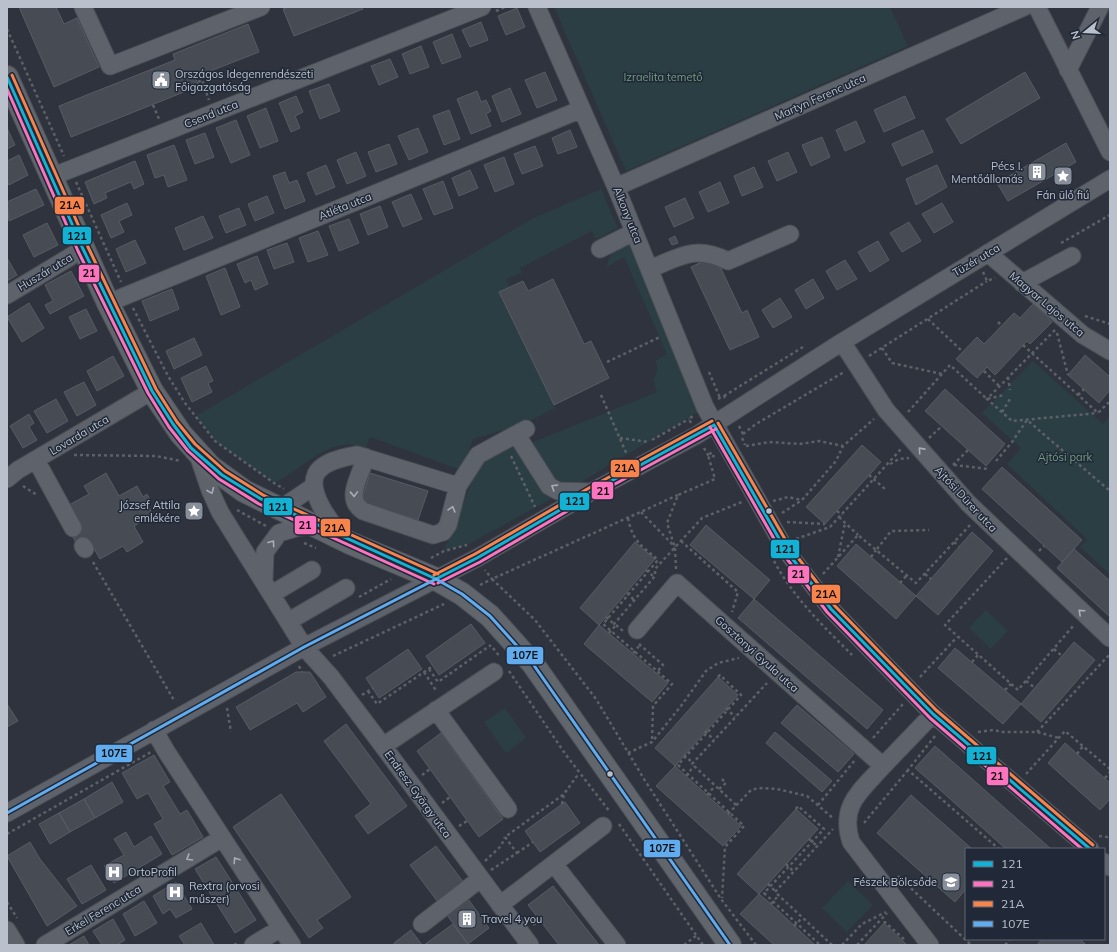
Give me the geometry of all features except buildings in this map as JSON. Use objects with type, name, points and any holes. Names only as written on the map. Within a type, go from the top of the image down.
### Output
[{"type":"main road","points":[[7,77],[108,303],[152,391],[169,418],[190,458],[280,509],[350,543],[436,579],[462,594],[490,616],[533,664],[730,945]]},
{"type":"street","points":[[83,7],[110,66],[261,7]]},
{"type":"street","name":"Csend utca","points":[[51,177],[482,7]]},
{"type":"street","name":"Alkony utca","points":[[537,7],[616,187],[705,407],[726,447],[785,549],[806,579],[831,610],[939,719],[1094,844]]},
{"type":"street","name":"Martyn Ferenc utca","points":[[616,187],[1024,7]]},
{"type":"street","points":[[1037,7],[1110,152]]},
{"type":"street","points":[[1068,70],[1100,7]]},
{"type":"street","name":"Atléta utca","points":[[108,303],[582,109]]},
{"type":"street","name":"Tüzér utca","points":[[7,813],[304,646],[477,558],[591,492],[714,425],[842,342],[1110,179]]},
{"type":"street","points":[[600,249],[634,232]]},
{"type":"street","points":[[650,269],[688,254],[712,253],[728,261],[790,234]]},
{"type":"street","name":"Huszár utca","points":[[7,295],[83,249]]},
{"type":"street","name":"Magyar Lajos utca","points":[[988,253],[1083,335],[1110,351]]},
{"type":"street","points":[[1022,283],[1072,256]]},
{"type":"street","name":"Ajtósi Dürer utca","points":[[842,342],[886,410],[968,503],[1110,638]]},
{"type":"street","name":"Lovarda utca","points":[[7,479],[152,391]]},
{"type":"street","points":[[365,457],[363,466],[353,488],[354,499],[357,507],[363,512],[433,535],[443,532],[448,525],[458,486],[478,455],[515,435],[520,440],[549,486],[558,491],[591,492]]},
{"type":"street","points":[[350,543],[327,519],[314,486],[316,474],[325,465],[345,457],[357,455],[458,486]]},
{"type":"street","name":"Endresz György utca","points":[[190,458],[210,490],[220,512],[264,579],[304,646],[331,677],[383,746],[485,871],[500,905],[530,945]]},
{"type":"street","points":[[36,460],[73,528]]},
{"type":"street","points":[[280,509],[314,486]]},
{"type":"street","points":[[264,579],[265,552],[279,533],[298,527],[316,526]]},
{"type":"street","points":[[272,594],[312,570]]},
{"type":"street","points":[[639,638],[677,583]]},
{"type":"street","name":"Gosztonyi Gyula utca","points":[[677,583],[777,672],[866,745],[884,766]]},
{"type":"street","points":[[289,621],[346,588]]},
{"type":"street","points":[[383,746],[441,707],[499,665]]},
{"type":"street","points":[[441,707],[508,809]]},
{"type":"street","points":[[930,945],[851,842],[849,835],[849,808],[858,794],[884,766],[939,719]]},
{"type":"street","points":[[154,730],[292,945]]},
{"type":"street","points":[[500,905],[611,821]]},
{"type":"street","name":"Erkel Ferenc utca","points":[[46,945],[222,838]]},
{"type":"street","points":[[554,864],[617,945]]},
{"type":"street","points":[[422,924],[485,871]]},
{"type":"street","points":[[253,945],[281,928]]},
{"type":"street","points":[[7,930],[16,945]]},
{"type":"path","points":[[198,82],[202,80],[210,102]]},
{"type":"path","points":[[153,105],[160,122]]},
{"type":"path","points":[[928,319],[963,352]]},
{"type":"path","points":[[998,322],[1002,326]]},
{"type":"path","points":[[987,399],[1056,329],[1068,375]]},
{"type":"path","points":[[607,362],[663,335]]},
{"type":"path","points":[[1023,345],[1098,413]]},
{"type":"path","points":[[882,348],[892,363],[942,374]]},
{"type":"path","points":[[905,416],[950,365],[1012,421],[1098,413],[1108,403],[1110,406]]},
{"type":"path","points":[[984,371],[999,386]]},
{"type":"path","points":[[1008,377],[1010,390]]},
{"type":"path","points":[[1078,395],[1084,389]]},
{"type":"path","points":[[601,395],[627,455]]},
{"type":"path","points":[[987,399],[1004,395]]},
{"type":"path","points":[[1002,412],[1010,399]]},
{"type":"path","points":[[788,528],[780,514],[787,511],[802,500],[836,460],[844,446],[877,417]]},
{"type":"path","points":[[996,461],[1012,442],[1027,420]]},
{"type":"path","points":[[1027,420],[1078,462],[1110,491]]},
{"type":"path","points":[[927,441],[942,426]]},
{"type":"path","points":[[515,435],[535,507]]},
{"type":"path","points":[[620,438],[649,442]]},
{"type":"path","points":[[742,438],[749,453]]},
{"type":"path","points":[[746,446],[769,442],[800,444],[819,441],[844,446]]},
{"type":"path","points":[[726,447],[708,456],[715,479],[492,580],[535,620],[596,699],[628,754],[722,899],[756,945]]},
{"type":"path","points":[[795,539],[830,527],[875,480],[901,449]]},
{"type":"path","points":[[951,468],[968,450]]},
{"type":"path","points":[[1078,462],[1088,452]]},
{"type":"path","points":[[72,455],[190,458]]},
{"type":"path","points":[[888,465],[899,459],[909,458]]},
{"type":"path","points":[[954,465],[989,469]]},
{"type":"path","points":[[869,475],[884,489]]},
{"type":"path","points":[[677,583],[675,548],[667,523],[678,495]]},
{"type":"path","points":[[769,495],[776,507]]},
{"type":"path","points":[[772,501],[788,497],[802,500]]},
{"type":"path","points":[[609,633],[616,625],[614,624],[654,577],[655,569],[702,518],[742,502]]},
{"type":"path","points":[[837,510],[845,523],[916,583],[972,522]]},
{"type":"path","points":[[640,512],[675,548]]},
{"type":"path","points":[[628,518],[631,533],[636,541]]},
{"type":"path","points":[[784,522],[825,524]]},
{"type":"path","points":[[837,558],[845,523]]},
{"type":"path","points":[[871,557],[891,531],[929,530]]},
{"type":"path","points":[[792,533],[799,544]]},
{"type":"path","points":[[818,572],[821,576],[858,535]]},
{"type":"path","points":[[954,542],[959,546]]},
{"type":"path","points":[[84,547],[175,702]]},
{"type":"path","points":[[1003,551],[1012,560]]},
{"type":"path","points":[[1008,556],[945,625],[957,637],[1018,690],[1077,621]]},
{"type":"path","points":[[646,570],[654,577]]},
{"type":"path","points":[[925,574],[931,579]]},
{"type":"path","points":[[900,583],[907,575]]},
{"type":"path","points":[[732,586],[735,583]]},
{"type":"path","points":[[627,593],[634,600]]},
{"type":"path","points":[[444,604],[450,608]]},
{"type":"path","points":[[606,617],[614,624]]},
{"type":"path","points":[[920,678],[957,637]]},
{"type":"path","points":[[633,653],[639,638]]},
{"type":"path","points":[[487,640],[491,645],[499,665],[580,773],[611,821],[703,945]]},
{"type":"path","points":[[428,669],[438,682],[491,645]]},
{"type":"path","points":[[1054,649],[1062,656]]},
{"type":"path","points":[[1037,732],[1110,654]]},
{"type":"path","points":[[972,662],[978,655]]},
{"type":"path","points":[[628,754],[652,742],[681,706],[706,670],[718,663],[742,657]]},
{"type":"path","points":[[656,673],[663,665]]},
{"type":"path","points":[[299,666],[302,672]]},
{"type":"path","points":[[368,691],[377,704],[433,666]]},
{"type":"path","points":[[424,672],[441,707]]},
{"type":"path","points":[[686,775],[714,740],[777,672]]},
{"type":"path","points":[[914,672],[925,683]]},
{"type":"path","points":[[718,677],[720,675],[741,695],[685,755],[678,765],[686,775],[744,826],[725,847],[722,899]]},
{"type":"path","points":[[1026,680],[1035,688]]},
{"type":"path","points":[[1005,690],[1011,684]]},
{"type":"path","points":[[361,696],[373,688]]},
{"type":"path","points":[[818,805],[866,745],[903,704]]},
{"type":"path","points":[[727,709],[735,717]]},
{"type":"path","points":[[860,827],[908,770],[939,719]]},
{"type":"path","points":[[973,727],[984,736]]},
{"type":"path","points":[[978,732],[992,730],[1003,732],[1037,732],[1059,738]]},
{"type":"path","points":[[1026,774],[1066,731],[1110,769]]},
{"type":"path","points":[[706,732],[714,740]]},
{"type":"path","points":[[7,834],[163,745]]},
{"type":"path","points":[[1077,754],[1083,746]]},
{"type":"path","points":[[685,755],[736,805]]},
{"type":"path","points":[[1021,769],[1032,779]]},
{"type":"path","points":[[420,776],[430,770]]},
{"type":"path","points":[[908,770],[997,848]]},
{"type":"path","points":[[1105,778],[1110,772]]},
{"type":"path","points":[[485,871],[505,837],[564,794],[580,773]]},
{"type":"path","points":[[719,790],[726,783],[720,777]]},
{"type":"path","points":[[708,794],[715,786]]},
{"type":"path","points":[[729,814],[751,790],[759,788],[777,789],[807,796],[839,823],[776,892]]},
{"type":"path","points":[[934,792],[938,788]]},
{"type":"path","points":[[562,804],[564,794]]},
{"type":"path","points":[[440,804],[450,797]]},
{"type":"path","points":[[796,809],[798,806],[824,829],[787,865],[769,885],[764,893],[772,903],[795,925],[819,945],[825,938]]},
{"type":"path","points":[[964,819],[968,815]]},
{"type":"path","points":[[457,827],[467,821]]},
{"type":"path","points":[[1094,844],[1094,835],[1107,837],[1110,835]]},
{"type":"path","points":[[505,837],[517,853]]},
{"type":"path","points":[[809,839],[817,846]]},
{"type":"path","points":[[485,871],[533,842]]},
{"type":"path","points":[[787,865],[794,872]]},
{"type":"path","points":[[893,871],[965,939]]},
{"type":"path","points":[[769,885],[778,896],[832,945]]},
{"type":"path","points":[[772,903],[778,896]]},
{"type":"path","points":[[842,945],[862,924],[888,911]]},
{"type":"path","points":[[857,945],[884,916]]},
{"type":"path","points":[[795,925],[802,918]]},
{"type":"path","points":[[531,926],[540,920]]},
{"type":"path","points":[[884,924],[886,922],[910,944]]},
{"type":"path","points":[[684,945],[697,936]]},
{"type":"green space","name":"Izraelita temető","points":[[554,7],[890,7],[908,46],[626,171]]},
{"type":"green space","points":[[601,189],[618,228],[596,239],[592,231],[520,268],[522,273],[506,279],[510,287],[500,292],[555,408],[524,424],[473,439],[461,470],[370,437],[364,451],[353,445],[332,447],[312,458],[274,483],[215,441],[196,416],[532,219]]},
{"type":"green space","points":[[630,241],[698,412],[568,490],[558,491],[531,443],[657,392],[653,380],[657,371],[655,361],[667,354],[624,257],[607,267],[609,258],[618,249]]},
{"type":"green space","name":"Ajtósi park","points":[[1033,361],[1103,424],[1109,417],[1110,418],[1110,574],[1080,547],[1087,539],[1007,464],[1021,448],[982,413]]},
{"type":"green space","points":[[506,446],[514,446],[520,449],[529,470],[541,490],[553,498],[467,545],[444,551],[479,464]]},
{"type":"green space","points":[[986,610],[1008,631],[991,649],[969,628]]},
{"type":"green space","points":[[505,708],[526,738],[506,753],[484,722]]},
{"type":"green space","points":[[848,881],[873,905],[847,932],[822,908]]},
{"type":"transit line","name":"21A","points":[[12,75],[88,247],[156,389],[177,422],[195,444],[225,471],[263,495],[438,574]]},
{"type":"transit line","name":"121","points":[[7,77],[83,249],[152,391],[173,424],[191,448],[222,475],[261,499],[436,579]]},
{"type":"transit line","name":"21","points":[[7,89],[78,251],[148,393],[169,427],[188,451],[219,479],[259,504],[434,584]]},
{"type":"transit line","name":"21A","points":[[434,575],[475,554],[589,488],[712,421]]},
{"type":"transit line","name":"21A","points":[[718,423],[789,546],[835,606],[936,710],[1093,845]]},
{"type":"transit line","name":"121","points":[[714,425],[785,549],[831,609],[933,714],[1089,848]]},
{"type":"transit line","name":"121","points":[[436,579],[477,558],[591,492],[714,425]]},
{"type":"transit line","name":"21","points":[[710,427],[781,551],[827,612],[930,718],[1081,848]]},
{"type":"transit line","name":"21","points":[[438,583],[480,562],[593,496],[716,429]]},
{"type":"transit line","name":"107E","points":[[436,579],[462,594],[490,616],[533,664],[730,945]]},
{"type":"transit line","name":"107E","points":[[7,813],[304,647],[436,579]]},
{"type":"place","name":"Országos Idegenrendészeti Főigazgatóság","points":[[161,80]]},
{"type":"place","name":"Pécs I. Mentőállomás","points":[[1037,172]]},
{"type":"place","name":"Fán ülő fiú","points":[[1063,176]]},
{"type":"place","name":"József Attila emlékére","points":[[194,511]]},
{"type":"place","name":"OrtoProfil","points":[[114,872]]},
{"type":"place","name":"Fészek Bölcsőde","points":[[951,882]]},
{"type":"place","name":"Rextra (orvosi műszer)","points":[[175,892]]},
{"type":"place","name":"Travel 4 you","points":[[467,919]]}]
